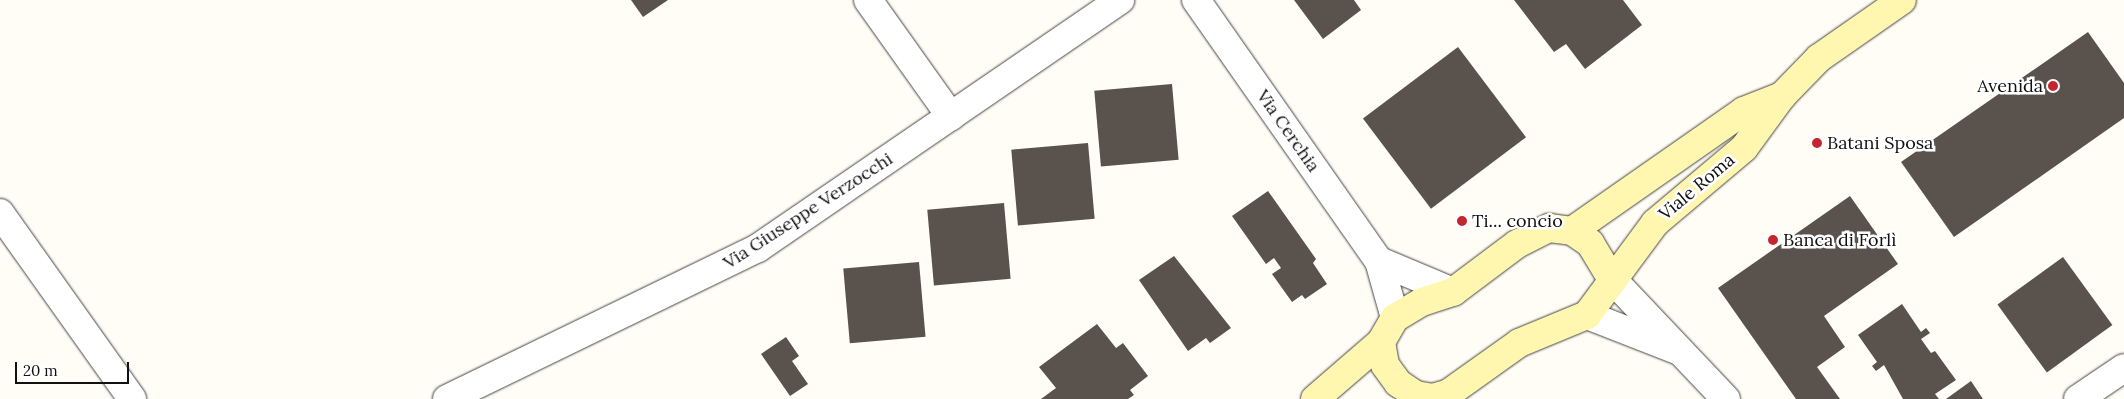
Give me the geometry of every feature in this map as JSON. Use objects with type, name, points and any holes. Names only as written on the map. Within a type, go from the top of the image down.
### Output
[{"type":"main road","name":"Viale Roma","points":[[1586,315],[1611,278],[1654,223],[1744,148],[1782,96],[1819,58],[1902,0]]},
{"type":"main road","name":"Viale Roma","points":[[1572,231],[1744,111],[1782,96]]},
{"type":"main road","points":[[1315,399],[1381,342],[1395,318],[1422,302],[1453,292],[1517,244],[1549,228],[1572,231],[1590,243],[1611,278]]},
{"type":"main road","points":[[1381,342],[1386,365],[1398,384],[1412,397],[1433,398],[1449,393],[1519,343],[1586,315]]},
{"type":"street","points":[[868,0],[951,117]]},
{"type":"street","name":"Via Giuseppe Verzocchi","points":[[447,399],[758,248],[1120,0]]},
{"type":"street","name":"Via Cerchia","points":[[1196,0],[1379,262],[1395,318]]},
{"type":"street","points":[[0,213],[132,399]]},
{"type":"street","points":[[1379,262],[1453,292]]},
{"type":"street","points":[[1611,278],[1686,353],[1726,399]]},
{"type":"street","points":[[1586,315],[1686,353]]},
{"type":"street","points":[[2078,399],[2124,368]]},
{"type":"building","points":[[631,0],[668,0],[643,17]]},
{"type":"building","points":[[1294,0],[1354,0],[1361,10],[1323,39]]},
{"type":"building","points":[[1514,0],[1623,0],[1642,25],[1585,69],[1566,44],[1554,52]]},
{"type":"building","points":[[2088,32],[2124,83],[2124,118],[1954,237],[1901,162]]},
{"type":"building","points":[[1458,47],[1526,137],[1431,209],[1363,119]]},
{"type":"building","points":[[1172,84],[1179,160],[1101,167],[1094,91]]},
{"type":"building","points":[[1088,143],[1095,219],[1018,225],[1011,150]]},
{"type":"building","points":[[1268,191],[1316,259],[1313,263],[1327,284],[1305,299],[1302,295],[1292,302],[1272,274],[1281,268],[1274,258],[1266,264],[1232,216]]},
{"type":"building","points":[[1850,196],[1898,264],[1824,316],[1845,347],[1817,367],[1840,399],[1796,399],[1718,288]]},
{"type":"building","points":[[1004,203],[1011,279],[934,285],[927,210]]},
{"type":"building","points":[[1174,256],[1231,328],[1210,343],[1206,338],[1188,351],[1139,280]]},
{"type":"building","points":[[2063,257],[2112,325],[2047,373],[1997,305]]},
{"type":"building","points":[[919,262],[926,337],[850,343],[843,269]]},
{"type":"building","points":[[1902,304],[1921,332],[1926,328],[1930,333],[1921,339],[1931,353],[1935,351],[1956,380],[1935,394],[1939,399],[1903,399],[1884,365],[1876,371],[1872,366],[1877,362],[1858,335]]},
{"type":"building","points":[[1097,324],[1116,348],[1123,343],[1148,376],[1130,390],[1134,395],[1128,399],[1041,399],[1056,388],[1039,367]]},
{"type":"building","points":[[786,337],[799,356],[792,361],[808,384],[790,396],[761,354]]},
{"type":"building","points":[[1971,381],[1983,399],[1946,399]]},
{"type":"place","name":"Avenida","points":[[2053,86]]},
{"type":"place","name":"Batani Sposa","points":[[1817,143]]},
{"type":"place","name":"Ti... concio","points":[[1462,221]]},
{"type":"place","name":"Banca di Forlì","points":[[1773,240]]}]
